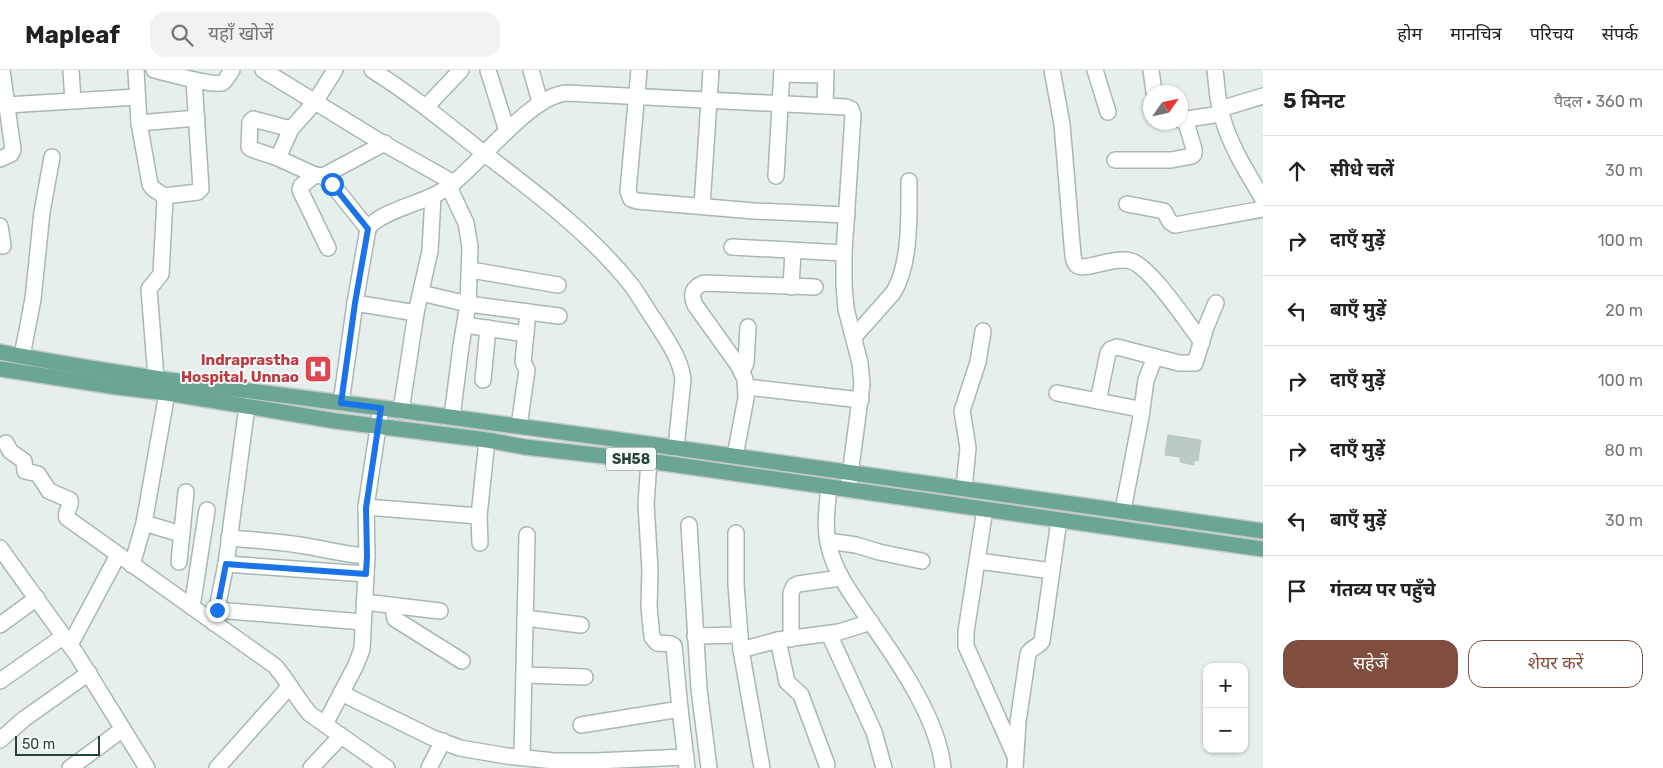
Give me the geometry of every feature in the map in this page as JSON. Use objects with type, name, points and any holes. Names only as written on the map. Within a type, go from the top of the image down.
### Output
[{"type":"main road","name":"SH58","points":[[0,352],[156,378],[520,426],[1263,531]]},
{"type":"main road","points":[[58,378],[60,362]]},
{"type":"main road","name":"SH58","points":[[0,369],[117,388],[167,393],[336,421],[487,440],[525,447],[649,461],[1263,549]]},
{"type":"main road","points":[[1226,544],[1229,526]]},
{"type":"street","points":[[0,158],[11,154],[13,150],[4,100],[2,70]]},
{"type":"street","points":[[71,70],[73,101]]},
{"type":"street","points":[[136,70],[139,123],[150,184],[153,190],[164,196],[198,192],[201,189],[194,80]]},
{"type":"street","points":[[154,70],[194,80],[222,83],[232,70]]},
{"type":"street","points":[[264,70],[451,185],[469,234],[471,270],[452,417]]},
{"type":"street","points":[[278,158],[291,129],[315,102],[336,70]]},
{"type":"street","points":[[372,70],[409,94],[542,199],[594,244],[632,287],[677,357],[682,369],[683,379],[676,448]]},
{"type":"street","points":[[426,107],[461,70]]},
{"type":"street","points":[[488,70],[507,132]]},
{"type":"street","points":[[531,70],[540,102]]},
{"type":"street","points":[[639,70],[629,196],[632,199],[636,201],[754,211],[846,215]]},
{"type":"street","points":[[702,206],[711,70]]},
{"type":"street","points":[[1052,70],[1062,124],[1074,263],[1084,267],[1116,260],[1138,264],[1150,274],[1202,342]]},
{"type":"street","points":[[1095,70],[1108,112]]},
{"type":"street","points":[[1151,70],[1153,85]]},
{"type":"street","points":[[1215,70],[1221,112],[1228,135],[1241,162],[1263,199]]},
{"type":"street","points":[[776,176],[782,72],[826,73],[825,106]]},
{"type":"street","points":[[341,403],[355,303],[368,229],[371,224],[380,218],[433,196],[451,185],[540,102],[562,93],[846,107],[852,112],[844,254],[846,309],[862,375],[861,400],[848,490]]},
{"type":"street","points":[[1188,118],[1221,112],[1263,96]]},
{"type":"street","points":[[4,100],[73,101],[137,97]]},
{"type":"street","points":[[139,123],[197,118]]},
{"type":"street","points":[[291,129],[254,119],[250,122],[250,148],[278,158],[319,176],[332,184],[368,229]]},
{"type":"street","points":[[1115,160],[1171,160],[1192,156],[1194,149],[1187,130]]},
{"type":"street","points":[[328,248],[300,190],[301,186],[385,144]]},
{"type":"street","points":[[22,356],[34,299],[41,220],[52,158]]},
{"type":"street","points":[[854,337],[897,286],[906,251],[909,229],[909,181]]},
{"type":"street","points":[[156,378],[149,289],[161,274],[164,196]]},
{"type":"street","points":[[401,411],[416,313],[430,251],[433,196]]},
{"type":"street","points":[[1127,204],[1162,211],[1170,222],[1175,224],[1263,208]]},
{"type":"street","points":[[0,226],[3,246]]},
{"type":"street","points":[[732,248],[844,254]]},
{"type":"street","points":[[791,287],[793,251]]},
{"type":"street","points":[[471,270],[558,285]]},
{"type":"street","points":[[815,287],[704,283],[694,289],[692,295],[695,305],[744,379],[861,400]]},
{"type":"street","points":[[421,293],[468,304],[559,316]]},
{"type":"street","points":[[355,303],[416,313]]},
{"type":"street","points":[[1098,401],[1108,354],[1111,349],[1117,348],[1179,363],[1195,363],[1216,303]]},
{"type":"street","points":[[520,426],[527,370],[523,362],[528,312]]},
{"type":"street","points":[[465,325],[526,334]]},
{"type":"street","points":[[735,456],[746,398],[744,379],[748,327]]},
{"type":"street","points":[[483,380],[488,328]]},
{"type":"street","points":[[964,488],[968,448],[962,411],[978,362],[983,331]]},
{"type":"street","points":[[1123,510],[1146,380],[1155,357]]},
{"type":"street","points":[[132,565],[144,523],[167,393]]},
{"type":"street","points":[[1057,393],[1134,408],[1139,410],[1141,415]]},
{"type":"street","points":[[216,616],[226,564],[247,406]]},
{"type":"street","points":[[325,724],[360,657],[363,638],[367,556],[366,508],[381,408]]},
{"type":"street","points":[[480,543],[479,516],[487,440]]},
{"type":"street","points":[[6,443],[10,452],[24,461],[25,471],[38,474],[49,491],[70,500],[71,503],[66,518],[192,607],[216,616],[363,622]]},
{"type":"street","points":[[341,693],[460,748],[522,757],[554,764],[595,761],[687,762],[674,646],[654,641],[652,632],[649,608],[650,570],[646,504],[649,461]]},
{"type":"street","points":[[829,487],[826,527],[828,541],[840,578],[890,650],[931,725],[945,765]]},
{"type":"street","points":[[178,562],[186,492]]},
{"type":"street","points":[[366,508],[479,516]]},
{"type":"street","points":[[985,509],[966,632],[966,646],[1015,762]]},
{"type":"street","points":[[192,607],[207,510]]},
{"type":"street","points":[[1015,762],[1018,722],[1028,654],[1030,650],[1042,641],[1059,520]]},
{"type":"street","points":[[144,523],[182,534]]},
{"type":"street","points":[[689,525],[698,686],[709,768]]},
{"type":"street","points":[[736,533],[736,584],[740,643],[762,768]]},
{"type":"street","points":[[522,757],[527,535]]},
{"type":"street","points":[[229,538],[297,544],[349,555],[367,556]]},
{"type":"street","points":[[828,541],[856,545],[878,552],[922,561]]},
{"type":"street","points":[[0,681],[67,640],[118,555]]},
{"type":"street","points":[[3,558],[37,598],[67,640],[147,768]]},
{"type":"street","points":[[978,561],[1052,571]]},
{"type":"street","points":[[226,564],[366,574]]},
{"type":"street","points":[[827,765],[801,695],[787,682],[784,640],[791,593],[794,586],[840,578]]},
{"type":"street","points":[[0,625],[37,598]]},
{"type":"street","points":[[364,602],[440,611]]},
{"type":"street","points":[[396,606],[395,619],[462,661]]},
{"type":"street","points":[[216,616],[275,666],[310,714],[387,768]]},
{"type":"street","points":[[525,618],[581,625]]},
{"type":"street","points":[[695,636],[740,643],[784,640],[829,634],[871,622]]},
{"type":"street","points":[[829,634],[874,732],[884,768]]},
{"type":"street","points":[[0,740],[24,719],[89,673]]},
{"type":"street","points":[[524,675],[585,677]]},
{"type":"street","points":[[217,768],[290,686]]},
{"type":"street","points":[[678,689],[698,686]]},
{"type":"street","points":[[581,725],[680,709]]},
{"type":"street","points":[[77,766],[123,729]]},
{"type":"street","points":[[311,768],[341,736]]},
{"type":"street","points":[[429,768],[443,741]]},
{"type":"building","points":[[311,355],[329,356],[328,380],[309,379]]},
{"type":"building","points":[[1168,435],[1201,440],[1198,461],[1194,460],[1194,465],[1180,462],[1180,457],[1165,455]]},
{"type":"place","name":"Indraprastha Hospital, Unnao","points":[[318,369]]},
{"type":"route","points":[[217,610],[226,564],[366,574],[366,508],[381,408],[341,403],[368,229],[332,184]]}]
